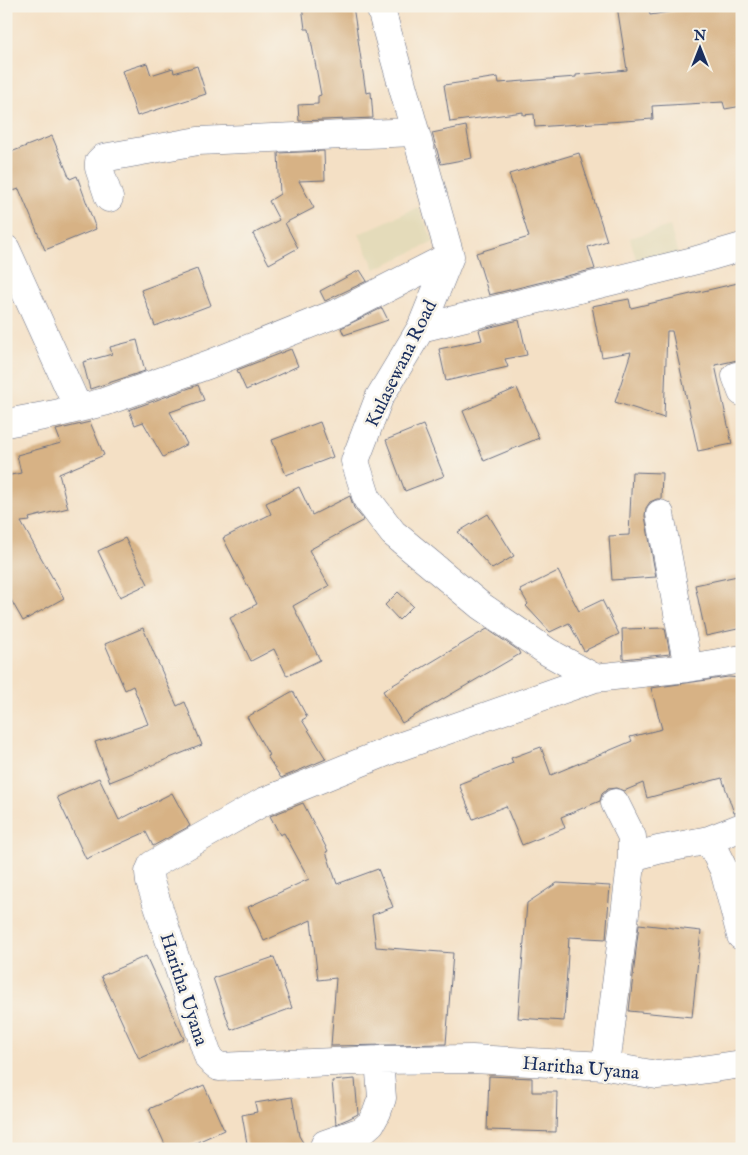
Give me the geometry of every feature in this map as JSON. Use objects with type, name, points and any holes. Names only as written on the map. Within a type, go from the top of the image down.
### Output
[{"type":"street","points":[[6,423],[91,405],[210,364],[342,311],[450,256],[380,6]]},
{"type":"street","points":[[109,198],[99,168],[99,162],[104,158],[198,141],[415,132]]},
{"type":"street","points":[[421,328],[697,260],[742,247]]},
{"type":"street","points":[[6,249],[91,405]]},
{"type":"street","name":"Kulasewana Road","points":[[450,256],[421,328],[379,398],[355,461],[367,499],[393,533],[481,606],[548,652],[595,678]]},
{"type":"street","points":[[660,514],[688,668]]},
{"type":"street","points":[[595,678],[688,668],[742,659]]},
{"type":"street","name":"Haritha Uyana","points":[[595,678],[396,748],[263,802],[152,865],[149,872],[150,882],[208,1059],[219,1067],[379,1060],[472,1059],[606,1066],[657,1075],[742,1064]]},
{"type":"street","points":[[606,1066],[632,857],[632,837],[615,803]]},
{"type":"street","points":[[632,857],[709,840],[742,827]]},
{"type":"street","points":[[709,840],[724,870],[741,936]]},
{"type":"street","points":[[323,1149],[325,1144],[362,1131],[371,1123],[382,1098],[379,1060]]},
{"type":"shaded area","points":[[418,207],[434,242],[375,269],[359,234]]},
{"type":"shaded area","points":[[670,226],[678,255],[638,266],[630,238]]},
{"type":"building","points":[[302,6],[353,6],[366,93],[371,92],[373,118],[299,121],[298,105],[318,104],[318,96],[321,95],[309,29],[305,29]]},
{"type":"building","points":[[617,6],[648,6],[650,15],[707,6],[738,6],[742,54],[742,106],[725,109],[723,102],[652,106],[653,119],[535,127],[534,114],[523,115],[523,112],[450,122],[444,85],[498,77],[499,83],[576,77],[576,75],[627,70]]},
{"type":"building","points":[[147,63],[151,75],[173,68],[174,73],[197,66],[206,94],[137,116],[122,71]]},
{"type":"building","points":[[466,126],[472,158],[441,164],[432,133]]},
{"type":"building","points":[[52,136],[70,179],[77,176],[96,229],[45,250],[19,189],[13,191],[6,174],[6,154]]},
{"type":"building","points":[[324,151],[325,180],[299,181],[314,208],[285,223],[298,248],[269,264],[253,234],[279,220],[269,201],[280,194],[278,153]]},
{"type":"building","points":[[579,153],[607,241],[588,247],[595,269],[489,295],[476,253],[529,237],[509,174]]},
{"type":"building","points":[[197,269],[211,305],[155,326],[141,290]]},
{"type":"building","points":[[360,270],[367,281],[325,301],[320,291]]},
{"type":"building","points":[[742,282],[742,359],[715,365],[732,444],[698,451],[672,331],[667,331],[664,418],[615,402],[631,352],[602,357],[592,306],[629,299],[631,308]]},
{"type":"building","points":[[382,308],[388,320],[344,335],[341,328]]},
{"type":"building","points":[[519,320],[527,355],[505,359],[508,367],[446,381],[439,349],[482,340],[479,330]]},
{"type":"building","points":[[137,340],[145,371],[90,389],[83,362],[112,354],[110,347]]},
{"type":"building","points":[[291,349],[298,366],[246,390],[237,370]]},
{"type":"building","points":[[198,385],[204,400],[170,412],[187,444],[163,457],[143,422],[135,425],[129,410]]},
{"type":"building","points":[[517,388],[539,438],[484,461],[463,411]]},
{"type":"building","points":[[90,422],[104,455],[59,474],[68,508],[29,518],[30,521],[21,522],[64,598],[23,621],[6,591],[6,476],[21,473],[17,455],[61,443],[56,430]]},
{"type":"building","points":[[320,422],[333,457],[286,475],[272,440]]},
{"type":"building","points":[[423,425],[444,476],[405,491],[386,440]]},
{"type":"building","points":[[632,472],[662,473],[661,499],[650,502],[646,508],[645,516],[656,577],[612,580],[609,536],[629,535]]},
{"type":"building","points":[[299,487],[312,515],[350,496],[354,508],[364,520],[309,550],[329,586],[293,606],[320,660],[287,676],[274,649],[251,661],[230,618],[257,604],[223,538],[271,514],[266,503]]},
{"type":"building","points":[[488,514],[514,556],[492,569],[458,532]]},
{"type":"building","points":[[125,538],[148,584],[120,597],[98,551]]},
{"type":"building","points":[[558,571],[579,611],[602,600],[619,634],[584,651],[569,623],[550,632],[526,606],[528,604],[520,590]]},
{"type":"building","points":[[742,575],[742,628],[706,636],[695,585]]},
{"type":"building","points":[[398,592],[413,606],[399,620],[385,605]]},
{"type":"building","points":[[143,628],[177,706],[185,702],[202,745],[110,782],[95,742],[148,724],[133,686],[125,690],[105,644]]},
{"type":"building","points":[[665,628],[670,654],[623,659],[622,629]]},
{"type":"building","points":[[487,629],[518,650],[520,654],[402,723],[383,691]]},
{"type":"building","points":[[728,677],[742,678],[742,812],[734,813],[722,778],[647,798],[643,783],[624,791],[616,788],[608,789],[602,794],[600,801],[561,817],[565,828],[522,845],[506,806],[473,819],[459,784],[513,763],[511,758],[541,747],[551,775],[632,741],[630,737],[662,729],[651,688]]},
{"type":"building","points":[[293,691],[307,717],[302,720],[326,759],[281,778],[267,756],[269,755],[247,717]]},
{"type":"building","points":[[99,778],[119,820],[172,793],[190,826],[153,846],[146,832],[86,859],[57,797]]},
{"type":"building","points":[[303,803],[328,851],[326,852],[337,884],[378,869],[393,907],[372,915],[376,947],[453,953],[446,1044],[331,1046],[336,978],[318,980],[311,920],[264,941],[248,907],[309,879],[284,833],[280,835],[270,816]]},
{"type":"building","points":[[557,883],[610,886],[606,939],[569,937],[564,1021],[518,1018],[527,903]]},
{"type":"building","points":[[639,924],[701,931],[692,1017],[629,1011]]},
{"type":"building","points":[[146,956],[184,1039],[139,1059],[101,976]]},
{"type":"building","points":[[274,957],[292,1008],[231,1030],[213,978]]},
{"type":"building","points":[[489,1076],[532,1078],[532,1092],[557,1092],[556,1132],[487,1130]]},
{"type":"building","points":[[355,1079],[358,1114],[336,1124],[332,1081]]},
{"type":"building","points":[[204,1085],[224,1130],[182,1149],[167,1149],[149,1109]]},
{"type":"building","points":[[292,1097],[299,1136],[307,1149],[248,1149],[242,1115],[257,1112],[255,1103]]}]
